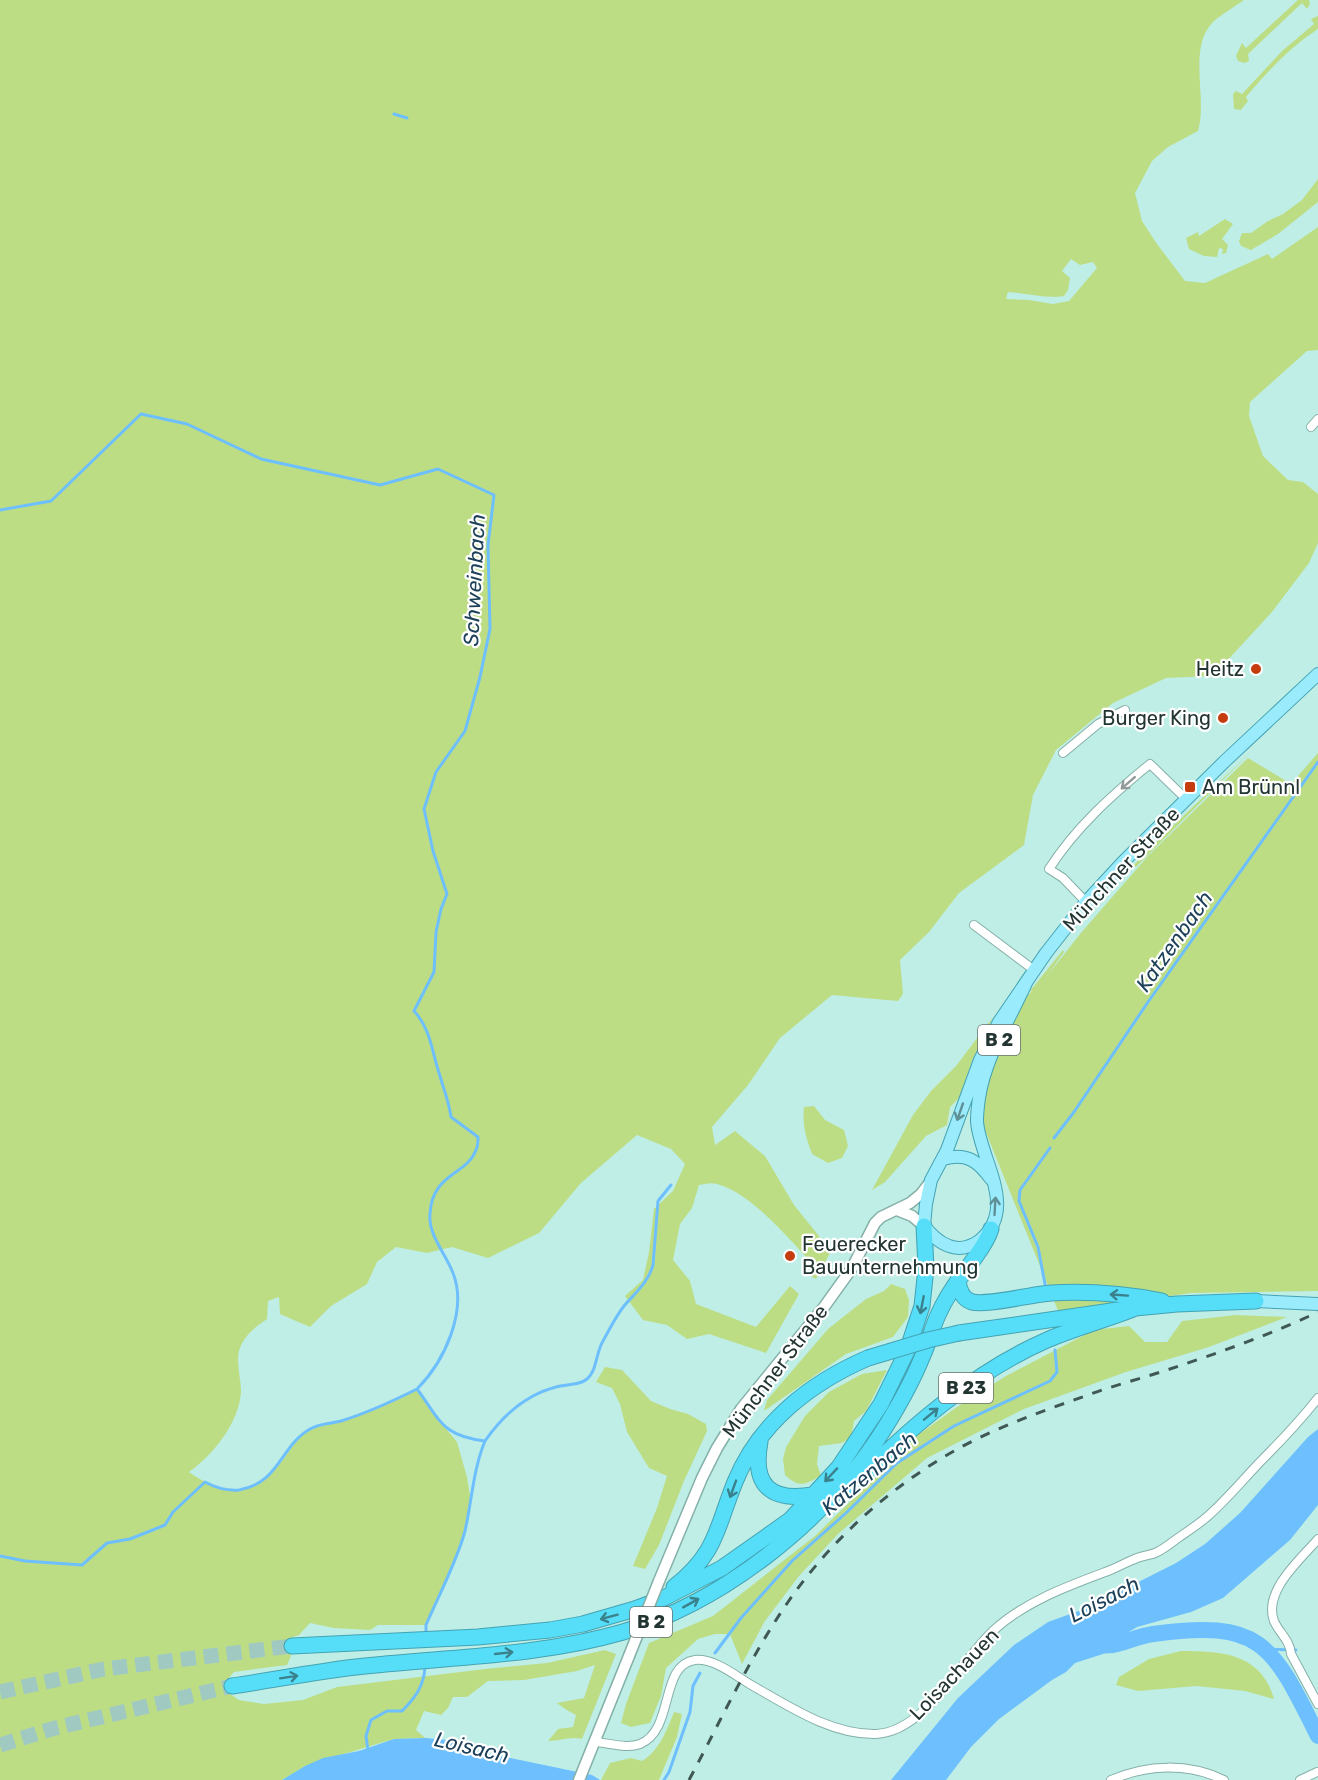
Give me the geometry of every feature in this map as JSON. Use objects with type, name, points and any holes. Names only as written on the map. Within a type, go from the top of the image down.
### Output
[{"type":"highway","name":"B 2","points":[[232,1686],[352,1667],[446,1659],[571,1643],[622,1632],[651,1622],[685,1607],[728,1582],[801,1528],[882,1404],[908,1351],[923,1298],[926,1268],[924,1226]]},
{"type":"highway","name":"B 2","points":[[292,1646],[450,1639],[539,1631],[583,1624],[664,1598],[722,1568],[818,1500],[876,1442],[895,1411],[922,1357],[946,1298],[984,1245],[991,1229]]},
{"type":"highway","name":"B 23","points":[[958,1280],[961,1293],[965,1298],[978,1303],[1050,1293],[1072,1293],[1139,1296],[1177,1304]]},
{"type":"highway","name":"B 23","points":[[664,1598],[692,1571],[709,1550],[718,1533],[742,1465],[761,1438],[782,1412],[812,1387],[849,1366],[928,1340],[959,1333],[1101,1311],[1177,1304],[1256,1301]]},
{"type":"highway","name":"B 23","points":[[818,1500],[842,1497],[924,1419],[1010,1359],[1046,1341],[1133,1309]]},
{"type":"highway","points":[[761,1438],[757,1468],[764,1482],[776,1493],[785,1496],[818,1500]]},
{"type":"main road","name":"Münchner Straße","points":[[1026,983],[1086,902],[1186,800],[1318,674]]},
{"type":"main road","name":"B 2","points":[[924,1226],[931,1180],[943,1159],[968,1090],[999,1022],[1026,983]]},
{"type":"main road","name":"B 2","points":[[991,1229],[997,1203],[992,1170],[977,1121],[979,1098],[984,1074],[1026,983]]},
{"type":"main road","points":[[943,1159],[961,1156],[972,1158],[994,1182]]},
{"type":"main road","points":[[924,1226],[942,1243],[961,1248],[973,1245],[991,1229]]},
{"type":"main road","name":"B 23","points":[[1256,1301],[1318,1304]]},
{"type":"street","points":[[1311,427],[1318,419]]},
{"type":"street","points":[[1063,753],[1098,724],[1125,710]]},
{"type":"street","points":[[1086,902],[1063,878],[1049,869],[1061,850],[1103,804],[1150,764],[1186,800]]},
{"type":"street","points":[[974,925],[1034,970]]},
{"type":"street","name":"Münchner Straße","points":[[579,1780],[659,1581],[717,1448],[741,1409],[824,1307],[852,1268],[875,1223],[885,1214],[897,1210],[915,1198],[931,1180]]},
{"type":"street","points":[[897,1210],[912,1216],[924,1226]]},
{"type":"street","name":"Loisachauen","points":[[595,1742],[633,1746],[649,1738],[660,1725],[672,1682],[678,1671],[685,1664],[695,1660],[718,1666],[828,1725],[852,1733],[876,1734],[897,1729],[910,1722],[928,1705],[979,1645],[1009,1618],[1051,1593],[1138,1558],[1157,1553],[1208,1516],[1315,1403]]},
{"type":"street","points":[[1318,1539],[1282,1580],[1274,1594],[1271,1607],[1275,1622],[1318,1704]]},
{"type":"street","points":[[1112,1780],[1130,1772],[1177,1767],[1205,1771],[1224,1780]]},
{"type":"street","points":[[1300,1780],[1317,1772]]},
{"type":"green space","points":[[0,0],[1244,0],[1213,22],[1205,33],[1199,60],[1201,104],[1198,131],[1168,147],[1152,161],[1135,193],[1142,221],[1185,281],[1205,283],[1268,254],[1272,259],[1318,227],[1318,350],[1307,351],[1250,402],[1249,416],[1263,456],[1288,480],[1303,482],[1318,494],[1318,543],[1309,563],[1272,612],[1213,676],[1166,678],[1113,703],[1056,750],[1033,795],[1024,845],[959,893],[929,932],[900,960],[903,994],[898,1001],[832,995],[780,1038],[748,1085],[712,1127],[715,1145],[735,1131],[765,1156],[794,1205],[831,1251],[816,1279],[809,1275],[810,1261],[779,1228],[743,1196],[717,1184],[699,1185],[692,1208],[680,1224],[673,1260],[690,1281],[696,1304],[756,1327],[790,1286],[799,1294],[766,1353],[709,1334],[687,1339],[667,1325],[643,1320],[625,1296],[643,1280],[654,1209],[673,1191],[685,1164],[671,1149],[637,1135],[581,1183],[539,1233],[488,1258],[452,1247],[427,1253],[396,1247],[377,1262],[367,1284],[331,1306],[310,1327],[280,1314],[279,1297],[268,1301],[267,1319],[247,1336],[239,1352],[241,1392],[230,1426],[207,1457],[189,1472],[224,1489],[246,1489],[257,1485],[267,1478],[292,1446],[310,1429],[360,1414],[417,1389],[457,1442],[471,1502],[459,1550],[426,1625],[378,1625],[370,1630],[334,1628],[310,1623],[299,1635],[287,1639],[291,1656],[287,1665],[234,1672],[225,1682],[230,1694],[239,1700],[264,1704],[303,1700],[337,1687],[547,1663],[605,1650],[616,1654],[582,1739],[548,1741],[558,1729],[573,1727],[576,1715],[557,1703],[584,1698],[595,1665],[577,1671],[524,1680],[488,1681],[467,1697],[453,1697],[448,1708],[441,1715],[424,1711],[416,1730],[425,1738],[394,1739],[380,1743],[305,1766],[282,1780],[0,1780]],"holes":[[[1071,259],[1080,265],[1093,262],[1097,268],[1069,301],[1053,304],[1006,299],[1008,292],[1064,296],[1068,290],[1070,278],[1062,271]]]},
{"type":"green space","points":[[1298,0],[1309,0],[1310,4],[1307,9],[1302,3],[1248,54],[1249,61],[1245,63],[1238,61],[1236,56],[1242,43],[1246,48]]},
{"type":"green space","points":[[1318,16],[1318,29],[1288,52],[1271,69],[1246,97],[1248,101],[1241,110],[1234,109],[1233,94],[1236,91],[1242,94],[1282,51],[1314,24],[1311,19]]},
{"type":"green space","points":[[1318,179],[1318,202],[1278,234],[1251,250],[1241,246],[1239,241],[1242,233],[1251,233],[1283,214],[1302,200]]},
{"type":"green space","points":[[1225,219],[1233,224],[1222,239],[1228,245],[1226,253],[1222,254],[1223,249],[1219,248],[1217,257],[1204,256],[1189,249],[1186,238],[1198,232],[1199,236]]},
{"type":"green space","points":[[1250,753],[1136,867],[1132,867],[1160,838]]},
{"type":"green space","points":[[1318,753],[1318,1291],[1191,1293],[1135,1301],[1063,1323],[985,1130],[982,1114],[983,1097],[1000,1046],[1024,999],[1063,950],[1064,952],[1047,976],[1148,856],[1248,758],[1291,784]]},
{"type":"green space","points":[[993,1017],[972,1061],[959,1098],[950,1107],[947,1125],[926,1136],[885,1182],[872,1190],[913,1115],[931,1091],[956,1066]]},
{"type":"green space","points":[[814,1106],[825,1120],[844,1130],[848,1146],[842,1158],[828,1163],[812,1154],[805,1131],[804,1107]]},
{"type":"green space","points":[[891,1284],[905,1289],[909,1300],[908,1317],[893,1337],[846,1354],[764,1411],[767,1400],[828,1329],[866,1299],[884,1291]]},
{"type":"green space","points":[[1236,1315],[1287,1317],[1209,1347],[1126,1372],[1024,1409],[927,1458],[838,1534],[799,1576],[765,1621],[742,1664],[730,1634],[715,1634],[698,1639],[666,1668],[661,1696],[650,1723],[631,1727],[621,1723],[649,1643],[713,1616],[815,1536],[918,1435],[957,1407],[1006,1376],[1094,1330],[1129,1326],[1145,1342],[1167,1342],[1182,1321]]},
{"type":"green space","points":[[605,1367],[622,1370],[651,1401],[688,1414],[706,1424],[707,1431],[659,1545],[645,1569],[633,1566],[657,1508],[667,1476],[649,1468],[627,1432],[620,1404],[612,1388],[596,1382]]},
{"type":"green space","points":[[887,1370],[866,1411],[854,1421],[851,1437],[842,1443],[819,1446],[817,1464],[821,1476],[799,1484],[785,1475],[783,1459],[786,1447],[805,1416],[829,1392],[862,1374]]},
{"type":"green space","points":[[1181,1651],[1225,1654],[1250,1664],[1260,1672],[1274,1699],[1245,1691],[1196,1686],[1138,1691],[1116,1685],[1119,1677],[1149,1659]]},
{"type":"green space","points":[[674,1712],[682,1714],[677,1737],[659,1780],[601,1780],[610,1763],[631,1758],[642,1761],[648,1757],[662,1740]]},
{"type":"water","points":[[1318,1429],[1318,1505],[1290,1540],[1223,1598],[1191,1612],[1137,1627],[1117,1639],[1103,1654],[1075,1663],[1066,1672],[999,1719],[971,1747],[946,1780],[891,1780],[958,1698],[1014,1645],[1048,1622],[1087,1608],[1176,1563],[1205,1544],[1240,1513],[1308,1437]]},
{"type":"water","points":[[394,1739],[448,1740],[477,1751],[592,1775],[600,1780],[282,1780],[323,1758],[359,1751]]},
{"type":"waterway","points":[[394,114],[407,118]]},
{"type":"waterway","name":"Schweinbach","points":[[0,510],[51,501],[141,414],[187,424],[261,459],[380,485],[438,469],[494,495],[488,545],[490,629],[480,677],[465,731],[436,772],[424,809],[433,851],[447,894],[436,932],[434,972],[414,1011],[428,1033],[451,1117],[478,1139],[472,1158],[443,1182],[432,1201],[430,1222],[453,1273],[458,1303],[451,1335],[444,1350],[436,1365],[417,1389]]},
{"type":"waterway","name":"Katzenbach","points":[[1054,1138],[1318,762]]},
{"type":"waterway","name":"Katzenbach","points":[[1045,1284],[1038,1247],[1019,1201],[1020,1190],[1050,1148]]},
{"type":"waterway","points":[[485,1441],[507,1415],[534,1395],[560,1386],[580,1383],[590,1376],[601,1345],[613,1323],[651,1271],[658,1201],[671,1185]]},
{"type":"waterway","name":"Katzenbach","points":[[715,1653],[741,1618],[792,1561],[897,1463],[954,1426],[1050,1381],[1057,1372],[1055,1350]]},
{"type":"waterway","points":[[0,1556],[25,1561],[82,1565],[107,1543],[130,1539],[165,1525],[173,1512],[205,1482],[230,1490],[253,1486],[272,1472],[292,1445],[310,1429],[360,1414],[417,1389],[437,1418],[450,1430],[459,1435],[485,1441],[478,1463],[462,1542],[426,1625],[426,1633]]},
{"type":"waterway","points":[[1090,1645],[1113,1645],[1148,1635],[1189,1630],[1241,1635],[1259,1645],[1274,1659],[1288,1679],[1318,1736]]},
{"type":"waterway","points":[[1266,1649],[1296,1650]]},
{"type":"waterway","points":[[368,1750],[366,1736],[371,1720],[387,1711],[402,1711],[418,1691],[425,1667]]},
{"type":"waterway","name":"Katzenbach","points":[[664,1780],[669,1772],[690,1712],[693,1686],[700,1673]]},
{"type":"tunnel","points":[[0,1692],[104,1669],[292,1646]]},
{"type":"tunnel","points":[[0,1745],[55,1728],[232,1686]]},
{"type":"railway","points":[[689,1780],[748,1667],[788,1602],[823,1557],[842,1537],[907,1481],[970,1442],[1037,1413],[1226,1350],[1318,1312]]},
{"type":"place","name":"Heitz","points":[[1256,669]]},
{"type":"place","name":"Burger King","points":[[1223,718]]},
{"type":"place","name":"Am Brünnl","points":[[1190,787]]},
{"type":"place","name":"Feuerecker Bauunternehmung","points":[[790,1256]]},
{"type":"water label","name":"Loisach","points":[[1104,1599]]},
{"type":"water label","name":"Loisach","points":[[472,1747]]}]
